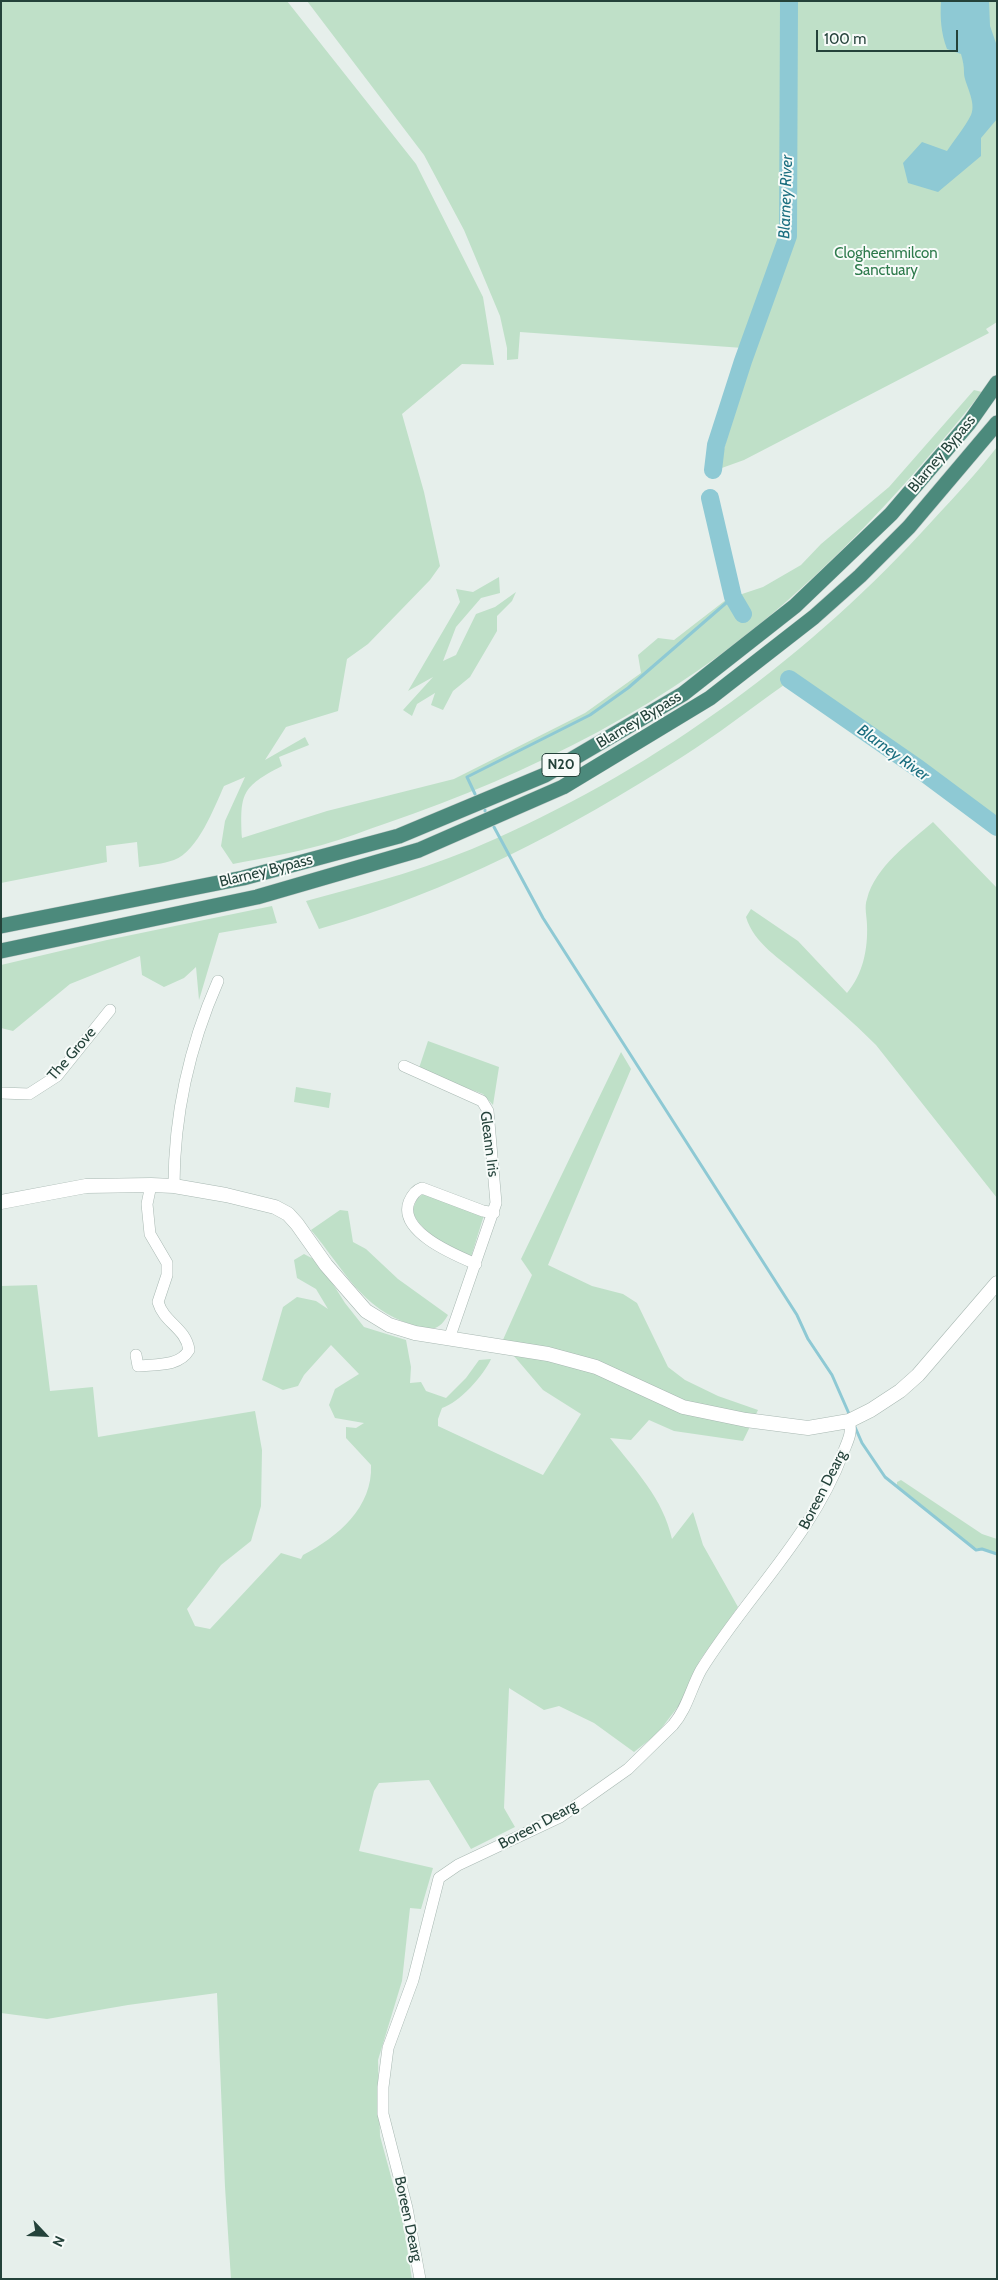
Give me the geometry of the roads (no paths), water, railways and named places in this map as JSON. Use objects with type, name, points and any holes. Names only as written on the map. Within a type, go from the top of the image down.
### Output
[{"type":"highway","name":"Blarney Bypass","points":[[1,926],[243,878],[399,836],[545,774],[683,694],[795,606],[891,514],[970,423],[997,383]]},
{"type":"highway","name":"Blarney Bypass","points":[[1,951],[257,897],[410,853],[563,787],[710,698],[814,617],[860,576],[908,527],[997,423]]},
{"type":"street","points":[[174,1186],[176,1134],[183,1089],[196,1033],[218,981]]},
{"type":"street","name":"The Grove","points":[[1,1093],[29,1094],[57,1076],[110,1010]]},
{"type":"street","name":"Gleann Iris","points":[[404,1066],[482,1101],[488,1111],[496,1203],[449,1338]]},
{"type":"street","points":[[136,1355],[138,1366],[178,1362],[185,1357],[189,1350],[184,1333],[167,1319],[158,1302],[167,1275],[167,1263],[148,1228],[147,1204],[151,1185]]},
{"type":"street","points":[[1,1202],[86,1186],[151,1185],[174,1186],[226,1195],[275,1207],[288,1214],[297,1224],[326,1265],[366,1311],[389,1325],[415,1333],[569,1359],[596,1367],[683,1407],[713,1414],[808,1428],[852,1419],[880,1405],[910,1382],[997,1283]]},
{"type":"street","points":[[476,1264],[457,1257],[414,1227],[409,1218],[408,1207],[410,1199],[414,1193],[422,1188],[483,1211],[494,1213]]},
{"type":"street","name":"Boreen Dearg","points":[[420,2279],[407,2208],[383,2114],[383,2087],[388,2048],[413,1980],[439,1878],[453,1867],[560,1817],[628,1769],[674,1725],[701,1670],[816,1511],[836,1472],[848,1441],[852,1419]]},
{"type":"water","points":[[941,1],[989,1],[990,26],[997,46],[997,119],[981,138],[981,156],[938,192],[908,183],[903,163],[922,142],[947,151],[971,115],[972,104],[961,54],[947,49],[943,37]]},
{"type":"waterway","name":"Blarney River","points":[[713,470],[716,445],[743,361],[788,236],[789,1]]},
{"type":"waterway","name":"Blarney River","points":[[710,498],[733,597],[743,614]]},
{"type":"waterway","points":[[475,794],[467,777],[590,715],[628,688],[733,597]]},
{"type":"waterway","name":"Blarney River","points":[[789,679],[919,769],[997,827]]},
{"type":"waterway","points":[[494,827],[543,918],[797,1315],[808,1339],[832,1375],[850,1416]]},
{"type":"waterway","points":[[855,1427],[862,1443],[885,1477],[976,1550],[982,1549],[997,1554]]},
{"type":"park label","name":"Clogheenmilcon Sanctuary","points":[[886,262]]}]
